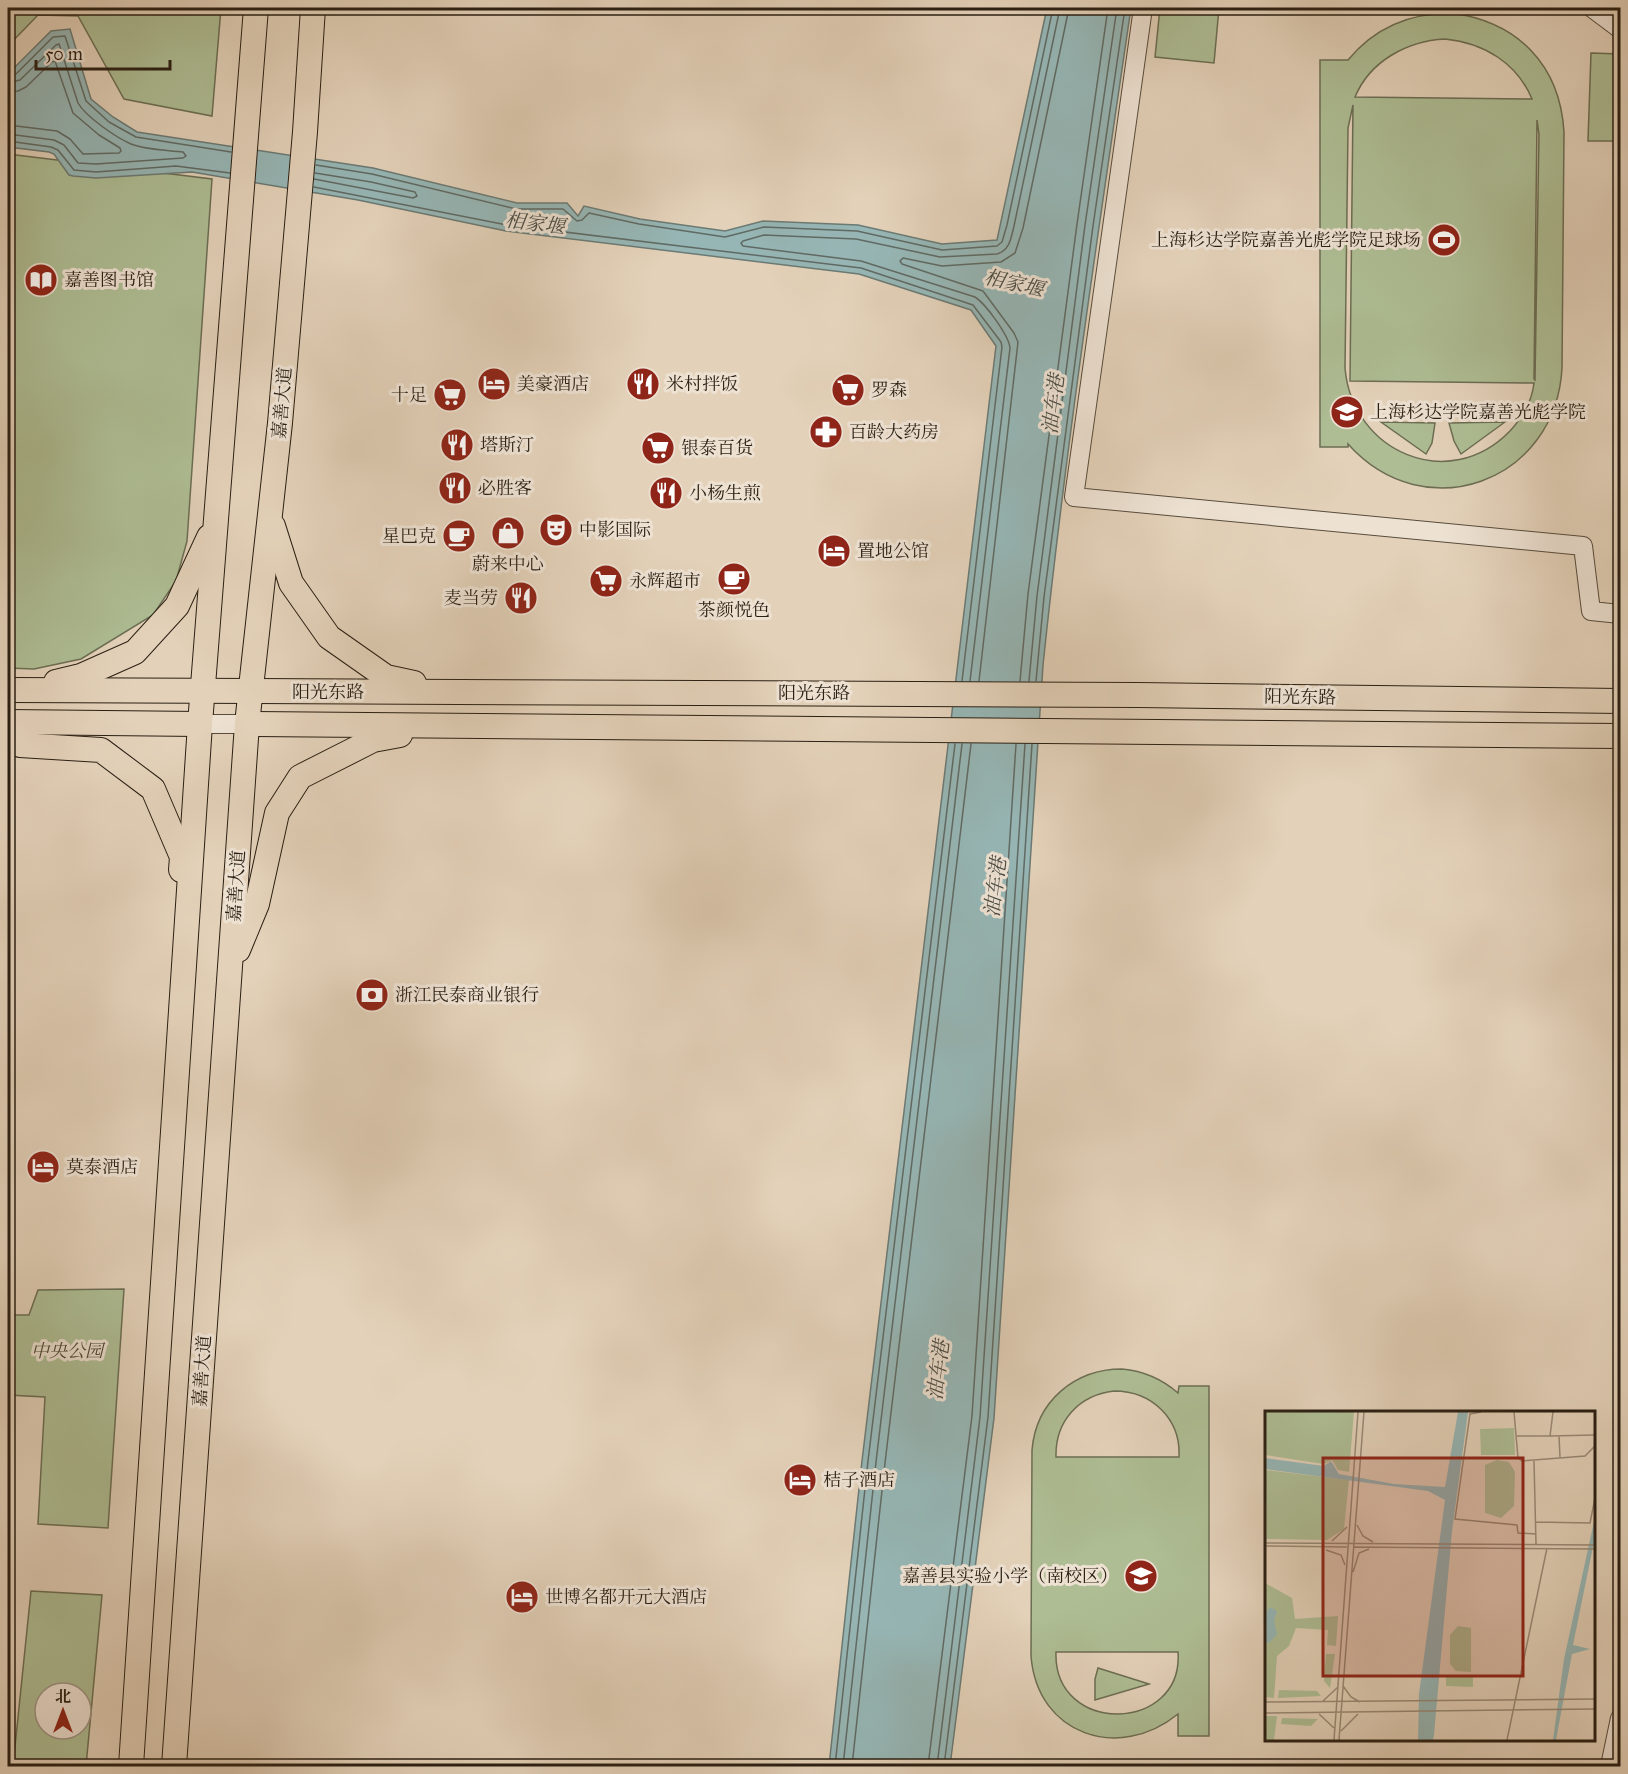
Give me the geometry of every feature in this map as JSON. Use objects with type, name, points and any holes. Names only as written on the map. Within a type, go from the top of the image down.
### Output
[{"type":"main road","points":[[131,1767],[200,724],[256,8]]},
{"type":"main road","name":"嘉善大道","points":[[174,1767],[247,724],[280,423],[305,132],[313,8]]},
{"type":"main road","points":[[270,516],[291,583],[329,637],[386,677],[457,693]]},
{"type":"main road","points":[[18,690],[81,676],[135,652],[177,606],[216,521]]},
{"type":"main road","name":"阳光东路","points":[[18,690],[1138,695],[1620,701]]},
{"type":"main road","name":"阳光东路","points":[[8,722],[200,724]]},
{"type":"main road","name":"阳光东路","points":[[247,724],[1620,736]]},
{"type":"main road","points":[[230,969],[257,904],[277,813],[300,777],[373,740],[455,726]]},
{"type":"main road","points":[[8,740],[20,745],[101,750],[153,789],[182,857],[178,904],[187,920]]},
{"type":"street","points":[[1143,8],[1074,497],[1583,546],[1591,611],[1620,614]]},
{"type":"street","points":[[1592,8],[1620,29]]},
{"type":"street","name":"阳光东路","points":[[200,724],[247,724]]},
{"type":"street","points":[[1610,1767],[1620,1718]]},
{"type":"green space","points":[[8,8],[221,8],[212,116],[124,99],[78,16],[38,15],[8,46]]},
{"type":"green space","points":[[1160,8],[1219,8],[1214,63],[1155,57]]},
{"type":"green space","name":"上海杉达学院嘉善光彪学院足球场","points":[[1452,13],[1476,18],[1497,26],[1515,37],[1531,51],[1544,67],[1554,86],[1561,108],[1564,132],[1562,368],[1554,408],[1537,440],[1512,465],[1482,481],[1448,488],[1413,484],[1379,470],[1348,444],[1348,447],[1320,447],[1320,60],[1348,60],[1370,39],[1394,24],[1437,14]],"holes":[[[1445,39],[1473,45],[1498,57],[1518,75],[1532,99],[1355,97],[1370,73],[1391,55],[1417,44]],[[1353,105],[1350,381],[1534,383],[1529,403],[1519,421],[1486,450],[1459,460],[1433,461],[1407,455],[1384,441],[1365,422],[1352,397],[1345,368],[1348,128]],[[1537,120],[1539,134],[1534,379]]]},
{"type":"green space","points":[[1591,53],[1620,54],[1620,141],[1588,141]]},
{"type":"green space","points":[[8,154],[212,179],[187,541],[176,581],[153,615],[81,659],[34,669],[8,668]]},
{"type":"green space","points":[[1381,422],[1435,423],[1432,443],[1426,454]]},
{"type":"green space","points":[[1505,422],[1461,454],[1454,441],[1449,423]]},
{"type":"green space","name":"中央公园","points":[[124,1289],[108,1528],[38,1524],[45,1397],[8,1395],[8,1315],[29,1315],[38,1290]]},
{"type":"green space","points":[[1122,1369],[1145,1374],[1166,1384],[1178,1393],[1179,1386],[1209,1386],[1209,1736],[1178,1736],[1178,1714],[1155,1729],[1131,1736],[1107,1738],[1085,1733],[1065,1722],[1048,1705],[1037,1683],[1031,1656],[1032,1450],[1035,1432],[1041,1417],[1061,1391],[1074,1382],[1105,1370]],"holes":[[[1114,1391],[1140,1396],[1162,1410],[1175,1431],[1179,1457],[1056,1457],[1060,1432],[1072,1412],[1090,1398]],[[1056,1652],[1178,1652],[1174,1679],[1161,1698],[1141,1710],[1118,1714],[1095,1710],[1075,1699],[1061,1679]]]},
{"type":"green space","points":[[31,1591],[102,1595],[93,1691],[93,1681],[33,1681],[33,1741],[88,1741],[86,1766],[13,1766]]},
{"type":"green space","points":[[1098,1668],[1149,1684],[1095,1700],[1095,1679]]},
{"type":"water","points":[[1047,8],[1131,8],[1073,418],[1043,665],[994,1418],[950,1766],[829,1766],[862,1461],[996,346],[971,310],[859,274],[506,231],[358,200],[192,172],[96,178],[69,175],[54,154],[8,147],[8,69],[12,70],[51,31],[70,29],[91,99],[113,117],[137,132],[373,168],[517,203],[567,203],[578,216],[584,206],[640,219],[725,231],[763,221],[858,225],[942,244],[997,240]]},
{"type":"place","name":"上海杉达学院嘉善光彪学院足球场","points":[[1444,240]]},
{"type":"place","name":"嘉善图书馆","points":[[41,280]]},
{"type":"place","name":"美豪酒店","points":[[494,384]]},
{"type":"place","name":"米村拌饭","points":[[643,384]]},
{"type":"place","name":"罗森","points":[[848,390]]},
{"type":"place","name":"十足","points":[[450,395]]},
{"type":"place","name":"上海杉达学院嘉善光彪学院","points":[[1347,412]]},
{"type":"place","name":"百龄大药房","points":[[826,432]]},
{"type":"place","name":"塔斯汀","points":[[457,445]]},
{"type":"place","name":"银泰百货","points":[[658,448]]},
{"type":"place","name":"必胜客","points":[[455,488]]},
{"type":"place","name":"小杨生煎","points":[[666,493]]},
{"type":"place","name":"中影国际","points":[[556,530]]},
{"type":"place","name":"蔚来中心","points":[[508,533]]},
{"type":"place","name":"星巴克","points":[[459,536]]},
{"type":"place","name":"置地公馆","points":[[834,551]]},
{"type":"place","name":"茶颜悦色","points":[[734,579]]},
{"type":"place","name":"永辉超市","points":[[606,581]]},
{"type":"place","name":"麦当劳","points":[[521,598]]},
{"type":"place","name":"浙江民泰商业银行","points":[[372,995]]},
{"type":"place","name":"莫泰酒店","points":[[43,1167]]},
{"type":"place","name":"桔子酒店","points":[[800,1480]]},
{"type":"place","name":"嘉善县实验小学（南校区）","points":[[1141,1576]]},
{"type":"place","name":"世博名都开元大酒店","points":[[522,1597]]},
{"type":"water label","name":"相家堰","points":[[535,223]]},
{"type":"water label","name":"相家堰","points":[[1014,283]]},
{"type":"water label","name":"油车港","points":[[1053,404]]},
{"type":"water label","name":"油车港","points":[[995,887]]},
{"type":"water label","name":"油车港","points":[[938,1370]]}]
